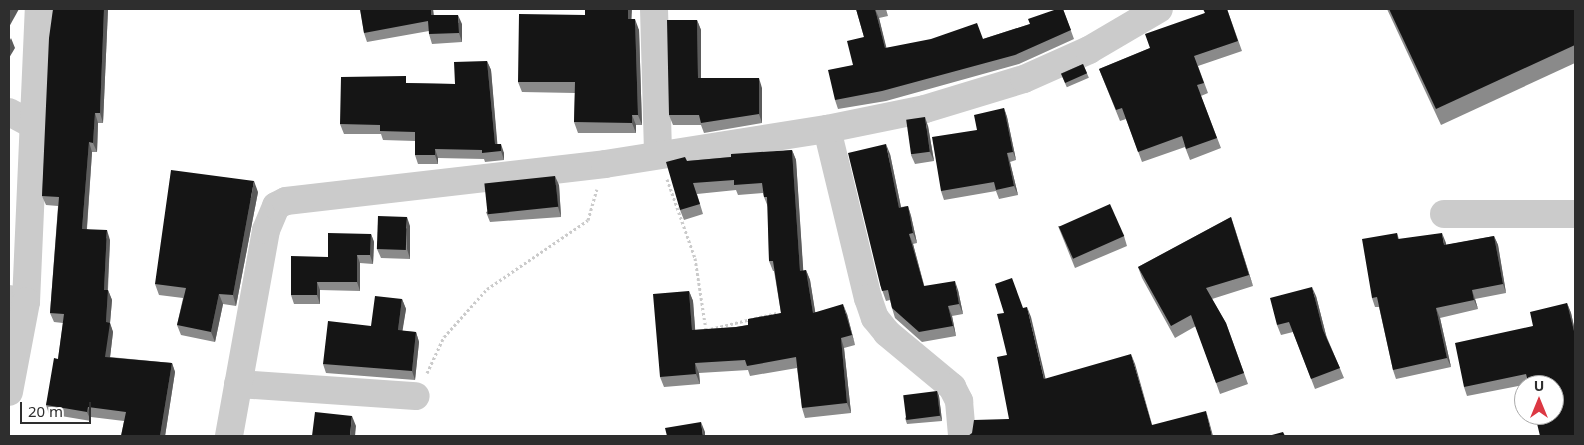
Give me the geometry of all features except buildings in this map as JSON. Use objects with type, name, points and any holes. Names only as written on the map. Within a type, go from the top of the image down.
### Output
[{"type":"street","points":[[9,392],[33,126],[39,9]]},
{"type":"street","points":[[654,9],[658,154]]},
{"type":"street","points":[[229,436],[266,230],[276,206],[293,198],[605,164],[658,154],[827,129],[990,92],[1089,50],[1159,9]]},
{"type":"street","points":[[9,112],[33,126]]},
{"type":"street","points":[[827,129],[868,298],[876,318],[886,333],[952,387],[959,401],[962,436]]},
{"type":"street","points":[[1444,214],[1575,214]]},
{"type":"street","points":[[238,384],[416,396]]},
{"type":"path","points":[[658,154],[695,258],[706,330],[777,312]]},
{"type":"path","points":[[416,396],[444,337],[487,289],[588,220],[605,164]]}]
